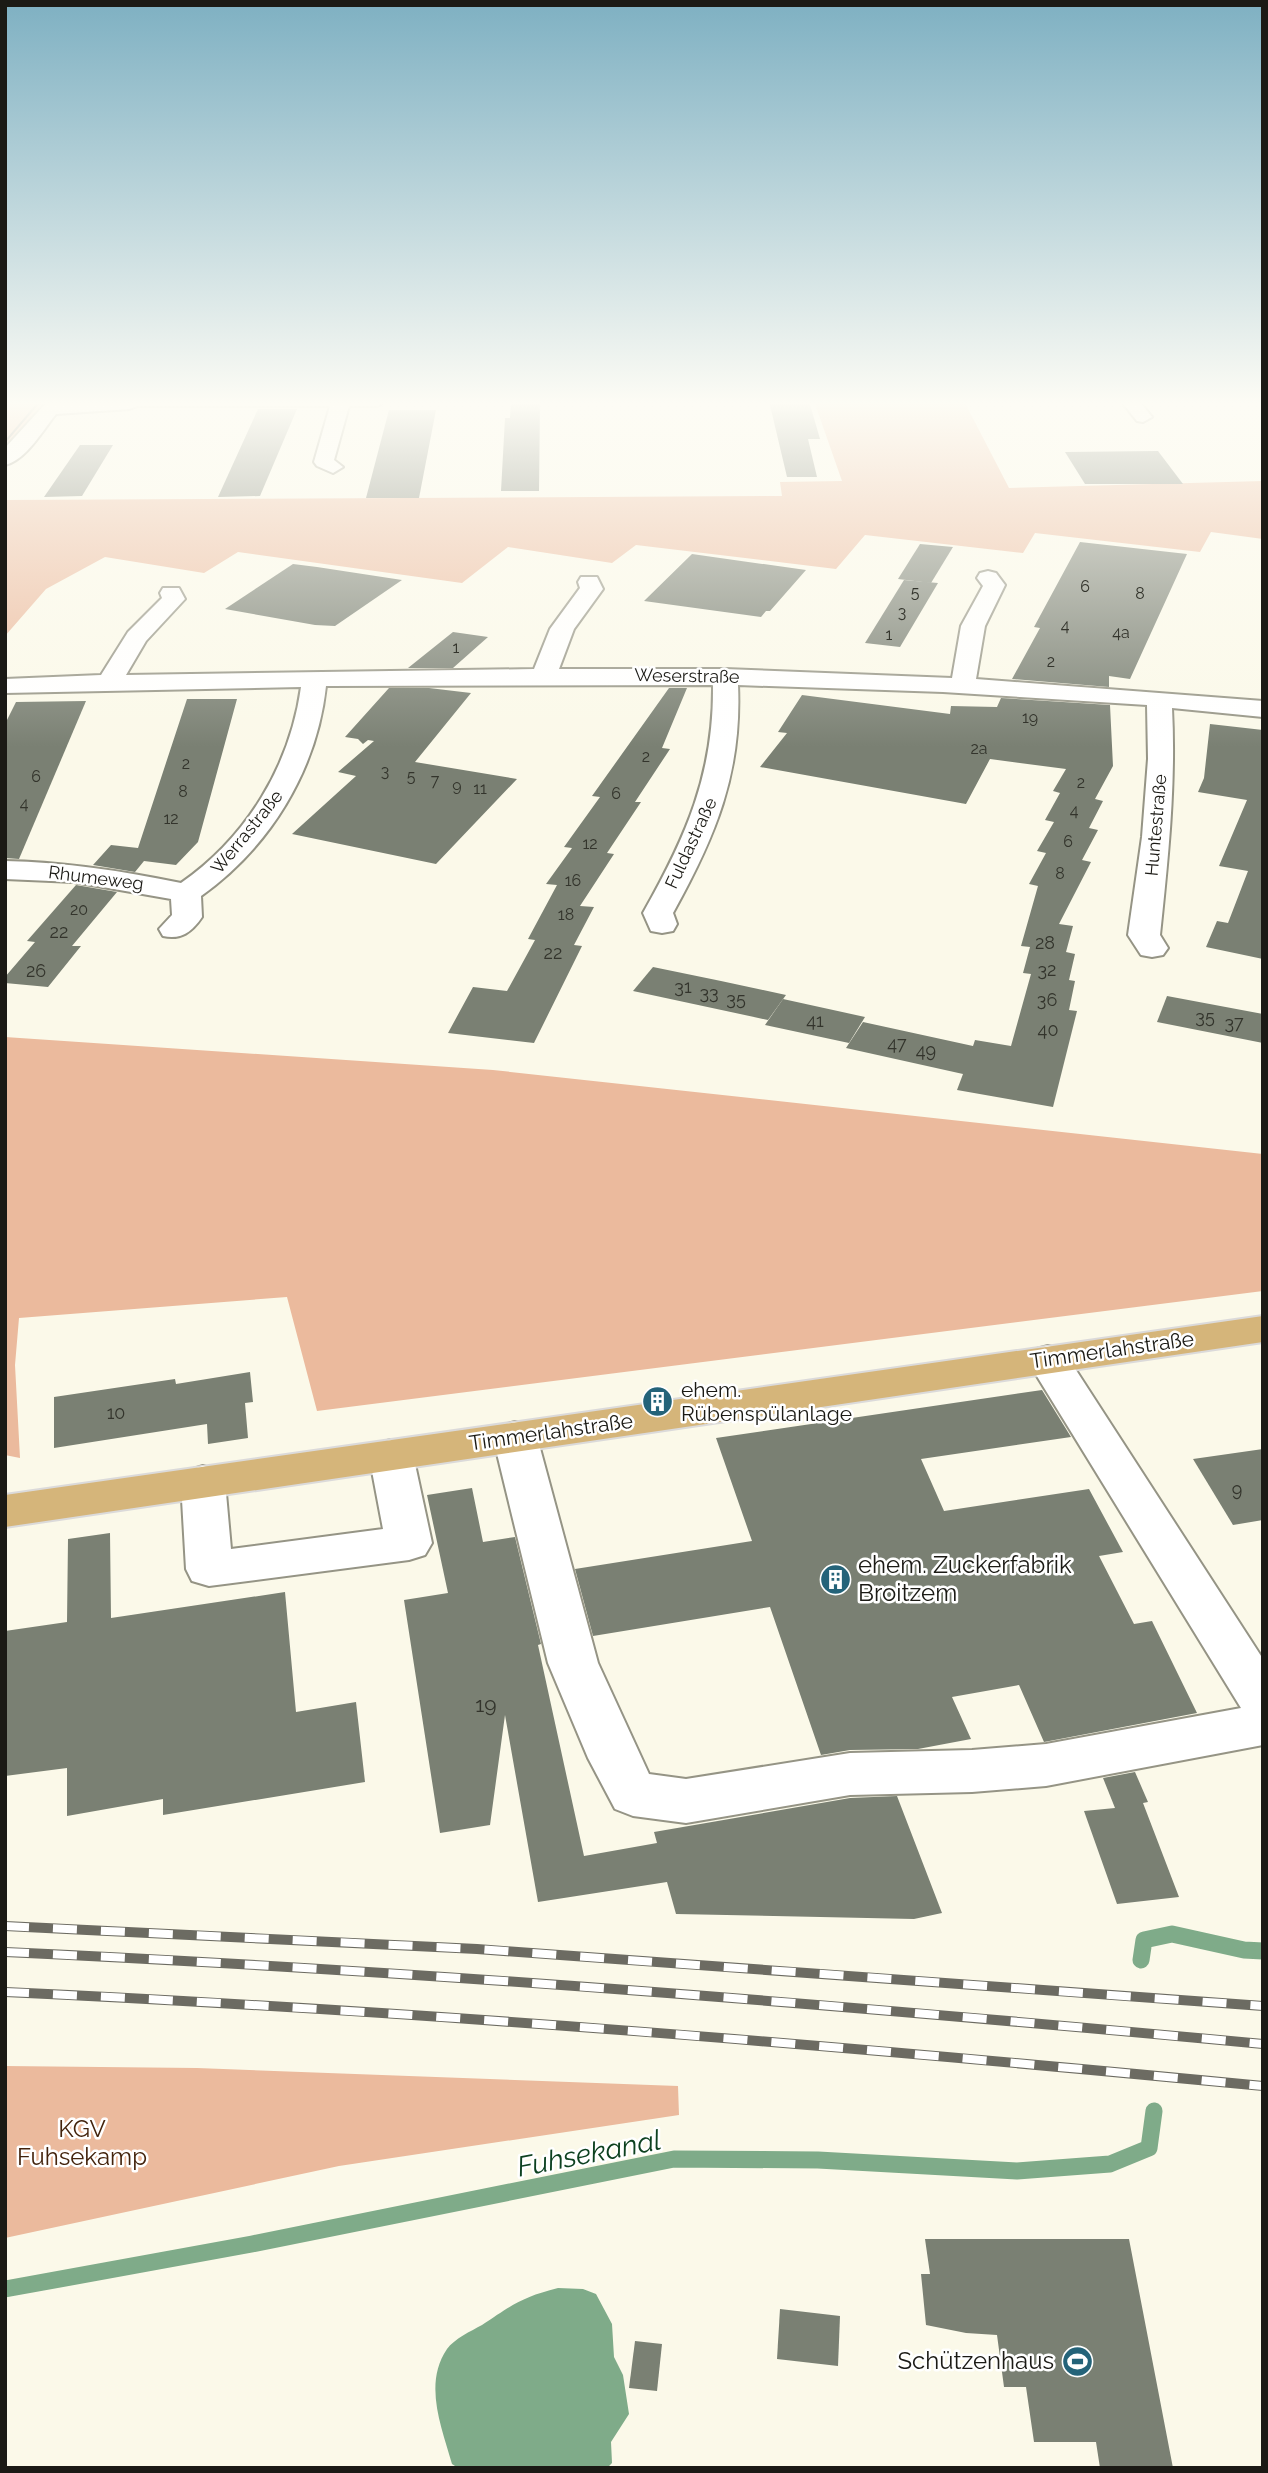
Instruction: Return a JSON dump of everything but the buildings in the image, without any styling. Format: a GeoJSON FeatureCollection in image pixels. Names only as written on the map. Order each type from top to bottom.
{"type":"FeatureCollection","features":[{"type":"Feature","properties":{"kind":"main road","name":"Timmerlahstraße"},"geometry":{"type":"LineString","coordinates":[[5,1511],[1263,1329]]}},
{"type":"Feature","properties":{"kind":"street"},"geometry":{"type":"LineString","coordinates":[[963,684],[973,626],[994,585],[988,578]]}},
{"type":"Feature","properties":{"kind":"street"},"geometry":{"type":"LineString","coordinates":[[545,676],[554,641],[571,612],[593,589],[589,582]]}},
{"type":"Feature","properties":{"kind":"street"},"geometry":{"type":"LineString","coordinates":[[110,682],[136,637],[174,599],[172,593]]}},
{"type":"Feature","properties":{"kind":"street","name":"Weserstraße"},"geometry":{"type":"LineString","coordinates":[[5,685],[545,676],[725,676],[963,684],[1263,709]]}},
{"type":"Feature","properties":{"kind":"street","name":"Fuldastraße"},"geometry":{"type":"LineString","coordinates":[[662,924],[657,913],[696,842],[719,779],[728,715],[725,676]]}},
{"type":"Feature","properties":{"kind":"street","name":"Weserstraße"},"geometry":{"type":"LineString","coordinates":[[5,678],[110,682]]}},
{"type":"Feature","properties":{"kind":"street","name":"Werrastraße"},"geometry":{"type":"LineString","coordinates":[[186,893],[211,877],[232,856],[285,783],[309,718],[314,679]]}},
{"type":"Feature","properties":{"kind":"street","name":"Huntestraße"},"geometry":{"type":"LineString","coordinates":[[1152,948],[1143,935],[1157,827],[1161,759],[1159,699]]}},
{"type":"Feature","properties":{"kind":"street","name":"Rhumeweg"},"geometry":{"type":"LineString","coordinates":[[5,870],[66,873],[134,882],[186,893]]}},
{"type":"Feature","properties":{"kind":"street"},"geometry":{"type":"LineString","coordinates":[[174,929],[187,916],[186,893]]}},
{"type":"Feature","properties":{"kind":"street"},"geometry":{"type":"LineString","coordinates":[[1048,1360],[1263,1701]]}},
{"type":"Feature","properties":{"kind":"street"},"geometry":{"type":"LineString","coordinates":[[515,1437],[573,1663],[614,1758],[633,1794],[686,1801],[850,1774],[972,1771],[1046,1765],[1263,1725]]}},
{"type":"Feature","properties":{"kind":"street"},"geometry":{"type":"LineString","coordinates":[[203,1482],[209,1569],[409,1544],[391,1455]]}},
{"type":"Feature","properties":{"kind":"green space"},"geometry":{"type":"Polygon","coordinates":[[[5,516],[1263,516],[1263,539],[1211,532],[1200,552],[1035,533],[1023,553],[865,535],[836,569],[636,545],[612,563],[508,547],[462,583],[238,552],[204,573],[105,557],[46,589],[5,636],[5,516]]]}},
{"type":"Feature","properties":{"kind":"green space"},"geometry":{"type":"Polygon","coordinates":[[[5,1037],[493,1070],[1263,1154],[1263,1291],[317,1411],[287,1297],[19,1318],[15,1365],[20,1458],[5,1455],[5,1037]]]}},
{"type":"Feature","properties":{"kind":"green space","name":"KGV Fuhsekamp"},"geometry":{"type":"Polygon","coordinates":[[[5,2066],[197,2068],[678,2086],[679,2115],[339,2166],[5,2238],[5,2066]]]}},
{"type":"Feature","properties":{"kind":"shaded area"},"geometry":{"type":"Polygon","coordinates":[[[558,2288],[583,2289],[596,2294],[612,2324],[614,2357],[623,2375],[629,2414],[611,2442],[612,2463],[607,2468],[458,2468],[452,2464],[435,2391],[440,2363],[447,2349],[458,2339],[518,2302],[558,2288]]]}},
{"type":"Feature","properties":{"kind":"waterway","name":"Fuhsekanal"},"geometry":{"type":"LineString","coordinates":[[1141,1960],[1144,1940],[1172,1934],[1244,1950],[1263,1951]]}},
{"type":"Feature","properties":{"kind":"waterway","name":"Fuhsekanal"},"geometry":{"type":"LineString","coordinates":[[5,2289],[252,2244],[674,2159],[818,2160],[1017,2171],[1110,2164],[1149,2148],[1154,2111]]}},
{"type":"Feature","properties":{"kind":"railway"},"geometry":{"type":"LineString","coordinates":[[5,1926],[477,1949],[1263,2006]]}},
{"type":"Feature","properties":{"kind":"railway"},"geometry":{"type":"LineString","coordinates":[[5,1952],[634,1990],[1263,2044]]}},
{"type":"Feature","properties":{"kind":"railway"},"geometry":{"type":"LineString","coordinates":[[5,1992],[320,2009],[634,2031],[1263,2086]]}},
{"type":"Feature","properties":{"kind":"place","name":"ehem. Rübenspülanlage"},"geometry":{"type":"Point","coordinates":[658,1402]}},
{"type":"Feature","properties":{"kind":"place","name":"ehem. Zuckerfabrik Broitzem"},"geometry":{"type":"Point","coordinates":[835,1579]}},
{"type":"Feature","properties":{"kind":"place","name":"Schützenhaus"},"geometry":{"type":"Point","coordinates":[1077,2361]}}]}
